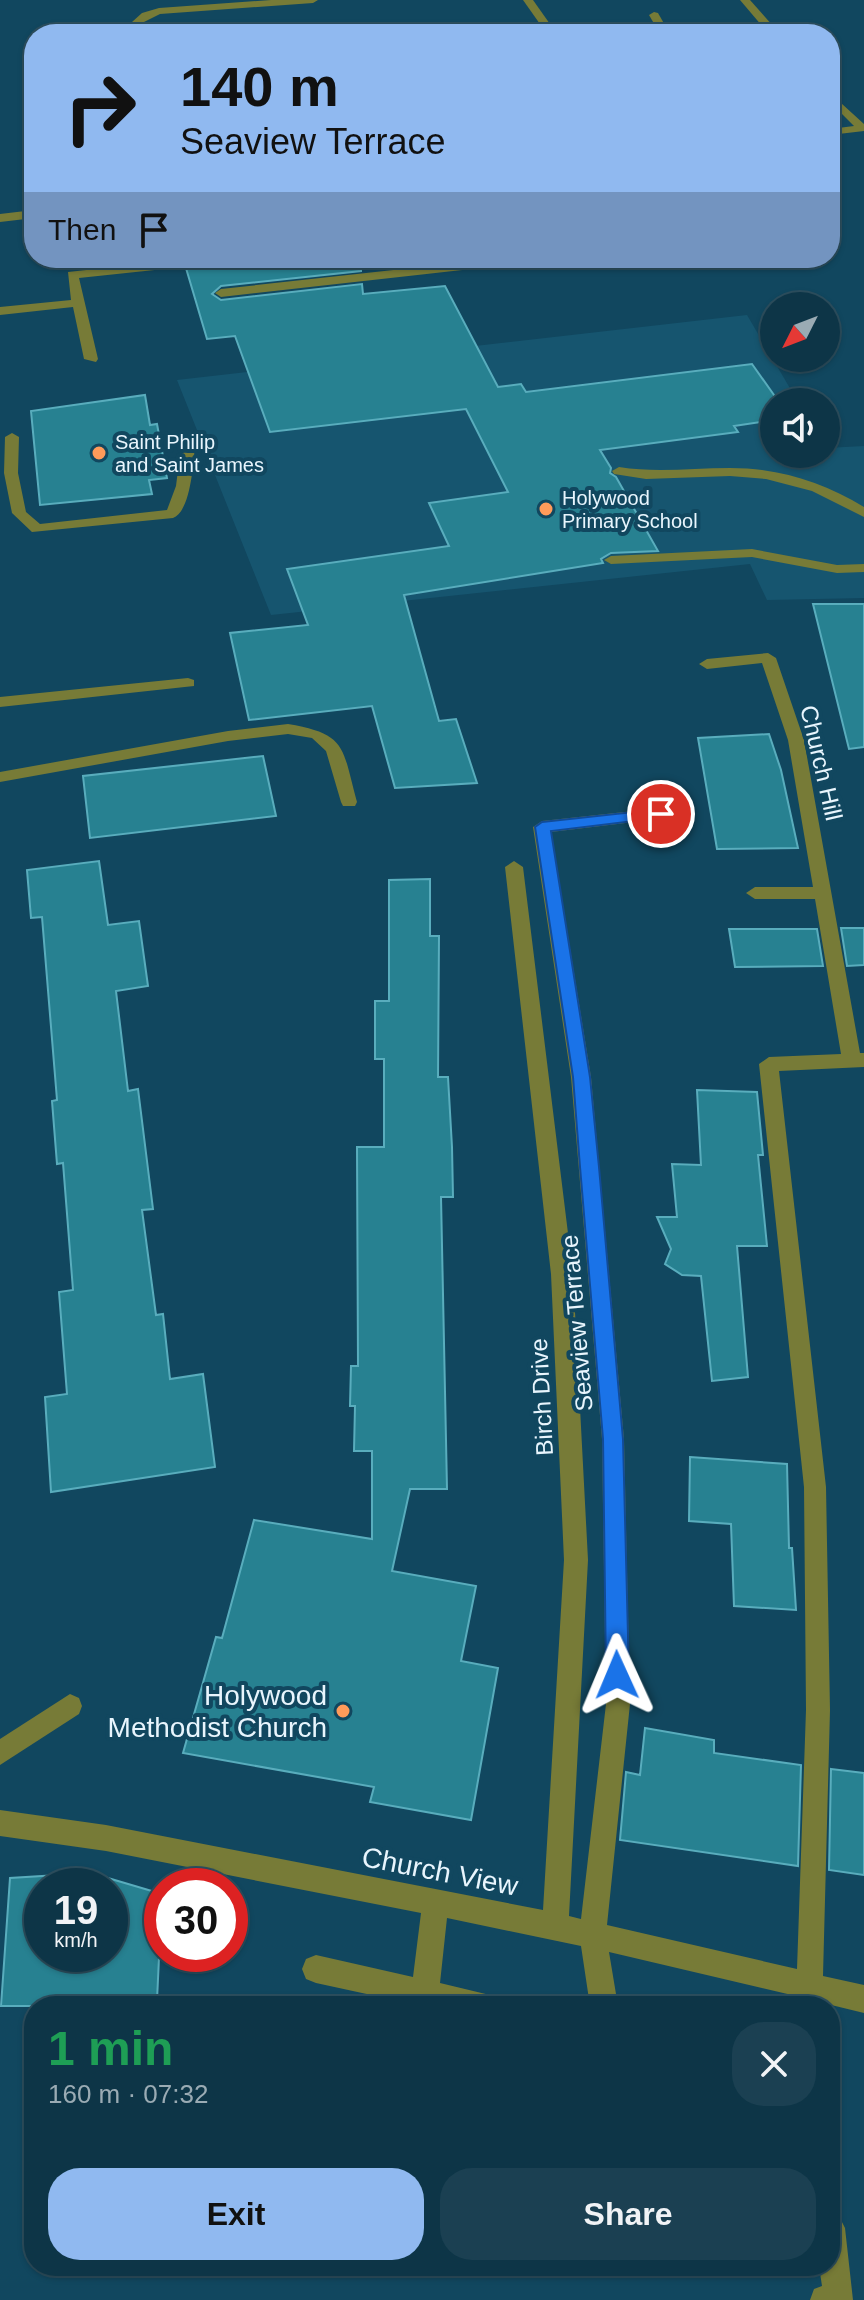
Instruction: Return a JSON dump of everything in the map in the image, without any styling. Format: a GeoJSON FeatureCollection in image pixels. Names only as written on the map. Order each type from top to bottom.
{"type":"FeatureCollection","features":[{"type":"Feature","properties":{"kind":"street"},"geometry":{"type":"LineString","coordinates":[[138,24],[140,18],[159,11],[313,0]]}},
{"type":"Feature","properties":{"kind":"street"},"geometry":{"type":"LineString","coordinates":[[528,0],[545,24]]}},
{"type":"Feature","properties":{"kind":"street"},"geometry":{"type":"LineString","coordinates":[[745,0],[766,24]]}},
{"type":"Feature","properties":{"kind":"street"},"geometry":{"type":"LineString","coordinates":[[654,15],[659,24]]}},
{"type":"Feature","properties":{"kind":"street"},"geometry":{"type":"LineString","coordinates":[[840,106],[863,128]]}},
{"type":"Feature","properties":{"kind":"street"},"geometry":{"type":"LineString","coordinates":[[840,131],[863,128]]}},
{"type":"Feature","properties":{"kind":"street"},"geometry":{"type":"LineString","coordinates":[[0,218],[24,215]]}},
{"type":"Feature","properties":{"kind":"street"},"geometry":{"type":"LineString","coordinates":[[91,359],[72,275],[140,268]]}},
{"type":"Feature","properties":{"kind":"street"},"geometry":{"type":"LineString","coordinates":[[389,268],[392,274]]}},
{"type":"Feature","properties":{"kind":"street"},"geometry":{"type":"LineString","coordinates":[[221,293],[448,268]]}},
{"type":"Feature","properties":{"kind":"street"},"geometry":{"type":"LineString","coordinates":[[0,311],[79,303]]}},
{"type":"Feature","properties":{"kind":"street"},"geometry":{"type":"LineString","coordinates":[[12,437],[5,474],[19,513],[37,529],[173,514],[183,486],[188,446]]}},
{"type":"Feature","properties":{"kind":"street"},"geometry":{"type":"LineString","coordinates":[[619,471],[638,475],[733,472],[775,476],[805,482],[837,495],[864,513]]}},
{"type":"Feature","properties":{"kind":"street"},"geometry":{"type":"LineString","coordinates":[[611,560],[752,553],[837,569],[864,568]]}},
{"type":"Feature","properties":{"kind":"street","name":"Church Hill"},"geometry":{"type":"LineString","coordinates":[[707,664],[768,658],[796,740],[823,893],[858,1060]]}},
{"type":"Feature","properties":{"kind":"street"},"geometry":{"type":"LineString","coordinates":[[0,702],[188,683]]}},
{"type":"Feature","properties":{"kind":"street"},"geometry":{"type":"LineString","coordinates":[[0,777],[228,736],[288,729],[317,734],[334,749],[349,802]]}},
{"type":"Feature","properties":{"kind":"street","name":"Seaview Terrace"},"geometry":{"type":"LineString","coordinates":[[593,1935],[618,1704],[613,1439],[581,1077],[542,827],[661,814]]}},
{"type":"Feature","properties":{"kind":"street","name":"Birch Drive"},"geometry":{"type":"LineString","coordinates":[[514,867],[562,1274],[576,1560],[555,1926]]}},
{"type":"Feature","properties":{"kind":"street"},"geometry":{"type":"LineString","coordinates":[[755,893],[823,893]]}},
{"type":"Feature","properties":{"kind":"street"},"geometry":{"type":"LineString","coordinates":[[810,1996],[818,1710],[815,1487],[769,1064],[858,1060]]}},
{"type":"Feature","properties":{"kind":"street"},"geometry":{"type":"LineString","coordinates":[[0,1753],[70,1706]]}},
{"type":"Feature","properties":{"kind":"street","name":"Church View"},"geometry":{"type":"LineString","coordinates":[[0,1823],[106,1838],[555,1926],[806,1996]]}},
{"type":"Feature","properties":{"kind":"street"},"geometry":{"type":"LineString","coordinates":[[425,1991],[436,1902]]}},
{"type":"Feature","properties":{"kind":"street"},"geometry":{"type":"LineString","coordinates":[[593,1935],[602,1996]]}},
{"type":"Feature","properties":{"kind":"street"},"geometry":{"type":"LineString","coordinates":[[316,1969],[445,1996]]}},
{"type":"Feature","properties":{"kind":"street","name":"Church View"},"geometry":{"type":"LineString","coordinates":[[840,1998],[864,1999]]}},
{"type":"Feature","properties":{"kind":"street"},"geometry":{"type":"LineString","coordinates":[[825,2300],[838,2299],[835,2276]]}},
{"type":"Feature","properties":{"kind":"shaded area","name":"Holywood Primary School"},"geometry":{"type":"Polygon","coordinates":[[[747,315],[760,337],[760,372],[780,372],[790,388],[760,388],[760,468],[840,468],[840,447],[864,446],[864,598],[767,600],[750,564],[271,615],[177,380],[747,315]]]}},
{"type":"Feature","properties":{"kind":"building"},"geometry":{"type":"Polygon","coordinates":[[[186,268],[361,268],[361,271],[221,286],[212,294],[221,300],[362,284],[363,294],[445,286],[498,387],[521,384],[526,392],[752,364],[769,388],[760,388],[760,422],[734,426],[738,432],[600,450],[611,468],[610,473],[616,477],[658,551],[611,553],[601,559],[603,563],[404,595],[439,721],[456,719],[477,783],[395,788],[372,706],[249,720],[230,633],[308,625],[287,569],[449,546],[429,503],[508,492],[466,409],[270,432],[235,336],[207,339],[186,268]]]}},
{"type":"Feature","properties":{"kind":"building","name":"Saint Philip and Saint James"},"geometry":{"type":"Polygon","coordinates":[[[145,395],[150,425],[157,424],[167,478],[149,480],[152,494],[40,505],[31,411],[145,395]]]}},
{"type":"Feature","properties":{"kind":"building"},"geometry":{"type":"Polygon","coordinates":[[[813,604],[864,604],[864,747],[849,749],[813,604]]]}},
{"type":"Feature","properties":{"kind":"building"},"geometry":{"type":"Polygon","coordinates":[[[769,734],[781,770],[798,848],[717,849],[698,738],[769,734]]]}},
{"type":"Feature","properties":{"kind":"building"},"geometry":{"type":"Polygon","coordinates":[[[263,756],[276,816],[90,838],[83,776],[263,756]]]}},
{"type":"Feature","properties":{"kind":"building"},"geometry":{"type":"Polygon","coordinates":[[[99,861],[108,925],[139,921],[148,986],[116,991],[128,1091],[138,1089],[153,1209],[142,1210],[156,1315],[163,1314],[170,1379],[203,1374],[215,1467],[51,1492],[45,1397],[67,1394],[59,1292],[73,1290],[63,1163],[57,1164],[52,1101],[57,1100],[42,917],[31,918],[27,870],[99,861]]]}},
{"type":"Feature","properties":{"kind":"building"},"geometry":{"type":"Polygon","coordinates":[[[430,879],[430,936],[439,936],[438,1077],[448,1077],[452,1147],[453,1197],[441,1197],[447,1489],[410,1489],[392,1571],[476,1586],[461,1661],[498,1668],[471,1820],[370,1802],[374,1787],[183,1753],[216,1637],[222,1638],[254,1520],[372,1539],[372,1451],[354,1451],[355,1406],[350,1406],[351,1366],[358,1366],[357,1147],[384,1147],[384,1059],[375,1059],[375,1001],[389,1001],[389,880],[430,879]]]}},
{"type":"Feature","properties":{"kind":"building"},"geometry":{"type":"Polygon","coordinates":[[[841,928],[864,928],[864,965],[847,966],[841,928]]]}},
{"type":"Feature","properties":{"kind":"building"},"geometry":{"type":"Polygon","coordinates":[[[729,929],[817,929],[823,966],[735,967],[729,929]]]}},
{"type":"Feature","properties":{"kind":"building"},"geometry":{"type":"Polygon","coordinates":[[[697,1090],[757,1092],[763,1155],[758,1155],[767,1246],[737,1246],[748,1377],[712,1381],[701,1276],[682,1275],[665,1264],[671,1249],[657,1217],[677,1217],[672,1164],[701,1165],[697,1090]]]}},
{"type":"Feature","properties":{"kind":"building"},"geometry":{"type":"Polygon","coordinates":[[[690,1457],[787,1464],[789,1548],[792,1548],[796,1610],[734,1606],[731,1524],[689,1521],[690,1457]]]}},
{"type":"Feature","properties":{"kind":"building"},"geometry":{"type":"Polygon","coordinates":[[[645,1728],[714,1740],[714,1753],[801,1765],[798,1866],[620,1840],[626,1772],[640,1775],[645,1728]]]}},
{"type":"Feature","properties":{"kind":"building"},"geometry":{"type":"Polygon","coordinates":[[[831,1769],[864,1773],[864,1875],[829,1870],[831,1769]]]}},
{"type":"Feature","properties":{"kind":"building"},"geometry":{"type":"Polygon","coordinates":[[[24,1877],[24,1972],[128,1972],[128,1884],[144,1889],[144,1972],[158,1972],[157,1996],[24,1996],[24,2006],[1,2006],[10,1878],[24,1877]]]}},
{"type":"Feature","properties":{"kind":"place","name":"Saint Philip and Saint James"},"geometry":{"type":"Point","coordinates":[99,453]}},
{"type":"Feature","properties":{"kind":"place","name":"Holywood Primary School"},"geometry":{"type":"Point","coordinates":[546,509]}},
{"type":"Feature","properties":{"kind":"place","name":"Holywood Methodist Church"},"geometry":{"type":"Point","coordinates":[343,1711]}},
{"type":"Feature","properties":{"kind":"route"},"geometry":{"type":"LineString","coordinates":[[617,1675],[613,1439],[589,1167],[581,1077],[542,827],[661,814]]}}]}
